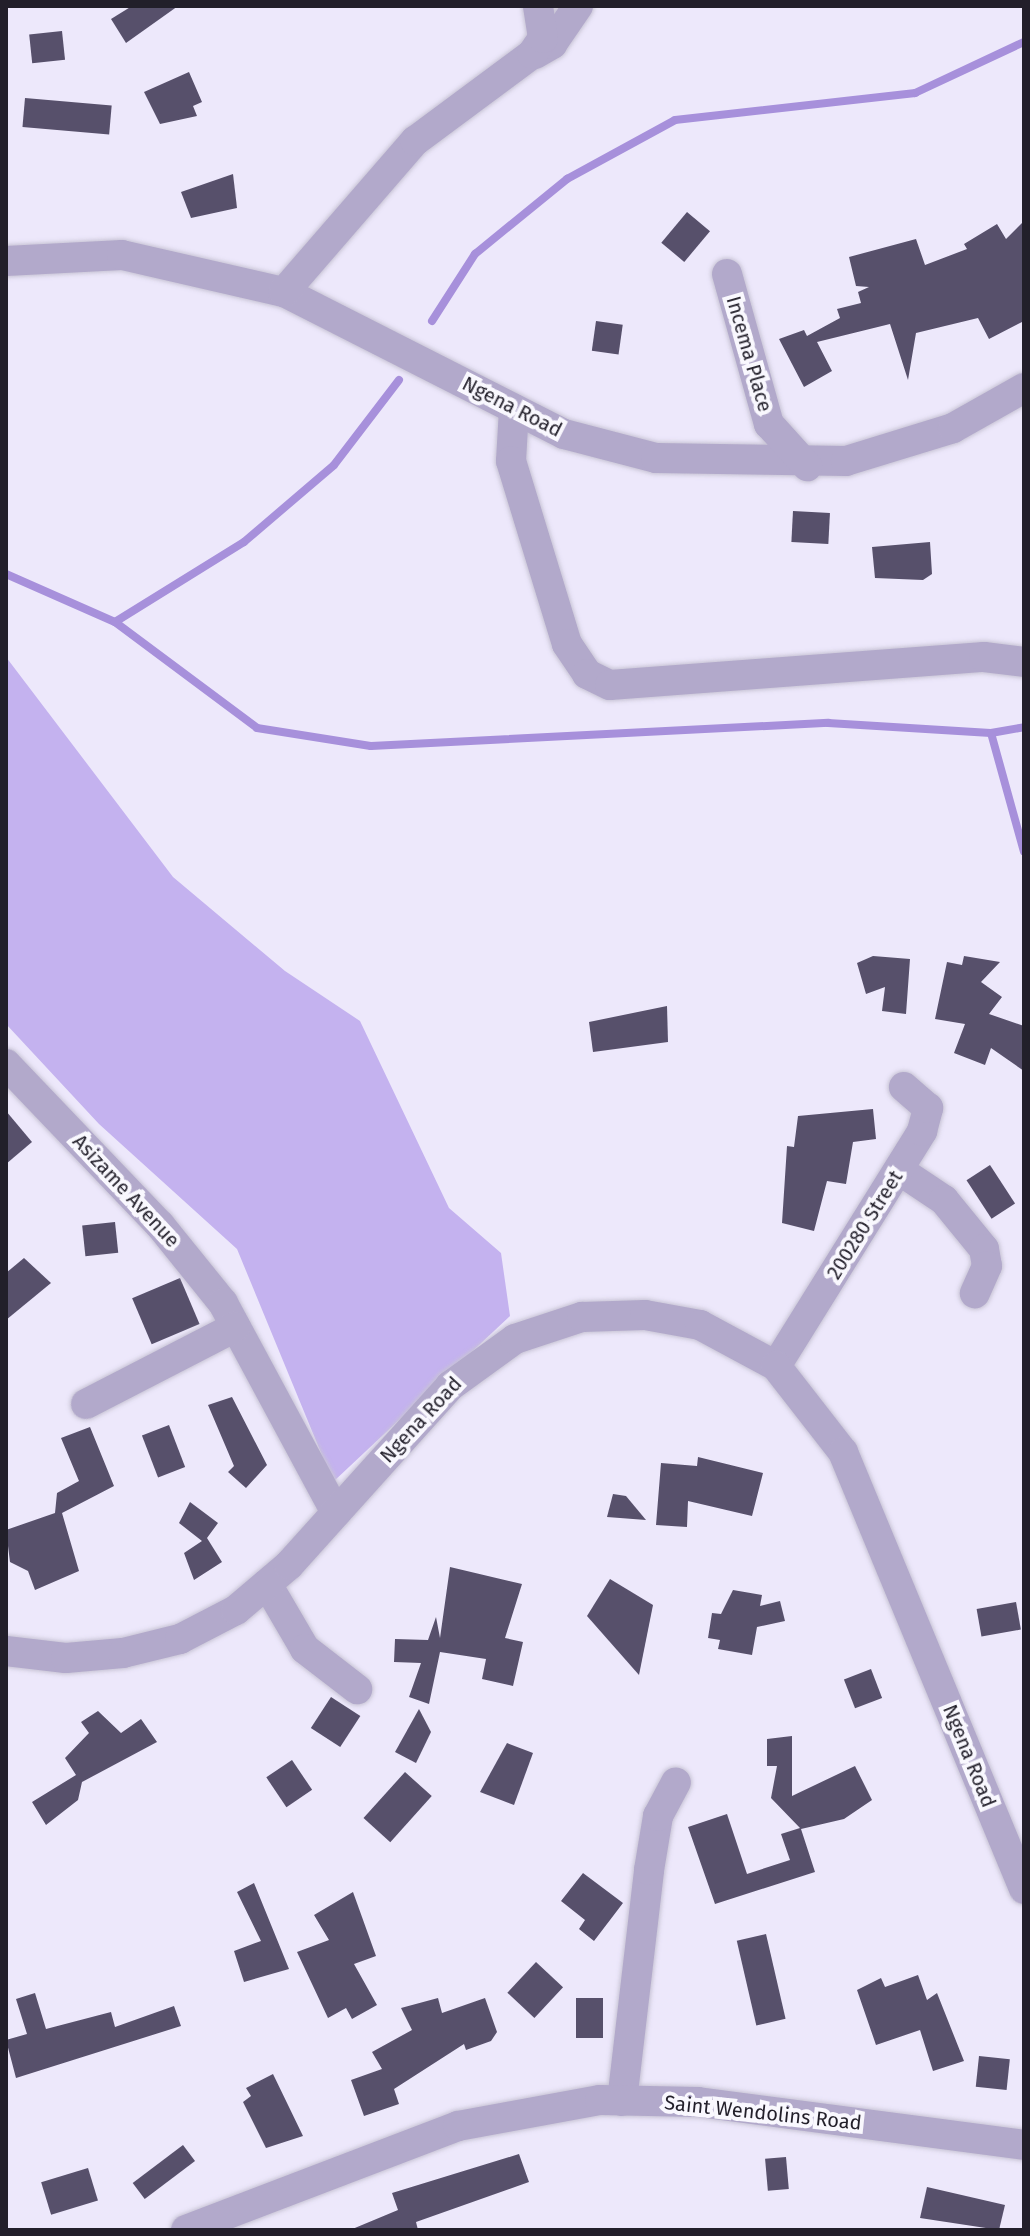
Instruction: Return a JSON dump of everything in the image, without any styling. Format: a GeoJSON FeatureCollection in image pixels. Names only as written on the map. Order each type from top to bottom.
{"type":"FeatureCollection","features":[{"type":"Feature","properties":{"kind":"street"},"geometry":{"type":"LineString","coordinates":[[530,56],[543,38],[538,6]]}},
{"type":"Feature","properties":{"kind":"street"},"geometry":{"type":"LineString","coordinates":[[284,292],[415,141],[530,56],[552,44],[578,6]]}},
{"type":"Feature","properties":{"kind":"street","name":"Ngena Road"},"geometry":{"type":"LineString","coordinates":[[6,261],[122,255],[284,292],[564,434],[656,458],[807,466],[953,428],[1024,388]]}},
{"type":"Feature","properties":{"kind":"street","name":"Incema Place"},"geometry":{"type":"LineString","coordinates":[[727,274],[769,424],[807,466]]}},
{"type":"Feature","properties":{"kind":"street"},"geometry":{"type":"LineString","coordinates":[[514,409],[511,461],[567,644],[587,674],[610,685],[984,657],[1024,662]]}},
{"type":"Feature","properties":{"kind":"street","name":"Asizame Avenue"},"geometry":{"type":"LineString","coordinates":[[6,1064],[160,1225],[235,1327],[336,1513]]}},
{"type":"Feature","properties":{"kind":"street","name":"200280 Street"},"geometry":{"type":"LineString","coordinates":[[776,1366],[899,1170],[928,1118],[925,1103],[904,1087]]}},
{"type":"Feature","properties":{"kind":"street"},"geometry":{"type":"LineString","coordinates":[[899,1170],[944,1200],[984,1249],[987,1266],[975,1293]]}},
{"type":"Feature","properties":{"kind":"street","name":"Ngena Road"},"geometry":{"type":"LineString","coordinates":[[6,1651],[66,1658],[180,1639],[267,1584],[336,1513],[450,1386],[515,1339],[582,1317],[645,1315],[700,1325],[776,1366],[843,1452],[1024,1889]]}},
{"type":"Feature","properties":{"kind":"street"},"geometry":{"type":"LineString","coordinates":[[86,1404],[235,1327]]}},
{"type":"Feature","properties":{"kind":"street"},"geometry":{"type":"LineString","coordinates":[[267,1584],[305,1649],[357,1689]]}},
{"type":"Feature","properties":{"kind":"street"},"geometry":{"type":"LineString","coordinates":[[622,2101],[656,1829],[676,1782]]}},
{"type":"Feature","properties":{"kind":"street","name":"Saint Wendolins Road"},"geometry":{"type":"LineString","coordinates":[[186,2230],[458,2126],[622,2101],[698,2102],[1024,2145]]}},
{"type":"Feature","properties":{"kind":"shaded area"},"geometry":{"type":"Polygon","coordinates":[[[6,657],[173,877],[285,971],[360,1021],[449,1208],[501,1253],[510,1316],[333,1482],[237,1249],[99,1124],[6,1024],[6,657]]]}},
{"type":"Feature","properties":{"kind":"building"},"geometry":{"type":"Polygon","coordinates":[[[132,6],[178,6],[126,43],[111,19],[132,6]]]}},
{"type":"Feature","properties":{"kind":"building"},"geometry":{"type":"Polygon","coordinates":[[[62,31],[65,60],[32,63],[29,34],[62,31]]]}},
{"type":"Feature","properties":{"kind":"building"},"geometry":{"type":"Polygon","coordinates":[[[189,72],[202,102],[193,106],[197,116],[160,124],[144,92],[189,72]]]}},
{"type":"Feature","properties":{"kind":"building"},"geometry":{"type":"Polygon","coordinates":[[[25,98],[112,106],[109,134],[22,127],[25,98]]]}},
{"type":"Feature","properties":{"kind":"building"},"geometry":{"type":"Polygon","coordinates":[[[233,174],[237,208],[191,218],[181,192],[233,174]]]}},
{"type":"Feature","properties":{"kind":"building"},"geometry":{"type":"Polygon","coordinates":[[[687,212],[710,231],[684,262],[661,243],[687,212]]]}},
{"type":"Feature","properties":{"kind":"building"},"geometry":{"type":"Polygon","coordinates":[[[1024,221],[1024,321],[989,339],[978,318],[916,333],[908,380],[890,324],[817,342],[832,371],[804,387],[779,339],[804,330],[807,336],[840,318],[837,309],[861,303],[858,292],[869,287],[856,286],[849,257],[916,239],[925,265],[967,249],[964,244],[997,224],[1006,239],[1024,221]]]}},
{"type":"Feature","properties":{"kind":"building"},"geometry":{"type":"Polygon","coordinates":[[[596,321],[623,325],[619,354],[592,351],[596,321]]]}},
{"type":"Feature","properties":{"kind":"building"},"geometry":{"type":"Polygon","coordinates":[[[793,511],[830,513],[828,544],[791,542],[793,511]]]}},
{"type":"Feature","properties":{"kind":"building"},"geometry":{"type":"Polygon","coordinates":[[[930,542],[932,574],[923,580],[875,578],[872,547],[930,542]]]}},
{"type":"Feature","properties":{"kind":"building"},"geometry":{"type":"Polygon","coordinates":[[[873,956],[910,959],[906,1014],[882,1011],[885,987],[866,994],[857,963],[873,956]]]}},
{"type":"Feature","properties":{"kind":"building"},"geometry":{"type":"Polygon","coordinates":[[[964,956],[1000,962],[981,982],[1002,997],[989,1014],[1024,1026],[1024,1071],[991,1048],[985,1065],[954,1053],[965,1024],[935,1019],[947,962],[962,965],[964,956]]]}},
{"type":"Feature","properties":{"kind":"building"},"geometry":{"type":"Polygon","coordinates":[[[667,1006],[668,1042],[593,1052],[589,1022],[667,1006]]]}},
{"type":"Feature","properties":{"kind":"building"},"geometry":{"type":"Polygon","coordinates":[[[873,1109],[876,1139],[853,1142],[846,1184],[827,1181],[814,1231],[782,1223],[787,1146],[794,1147],[798,1116],[873,1109]]]}},
{"type":"Feature","properties":{"kind":"building"},"geometry":{"type":"Polygon","coordinates":[[[6,1111],[32,1142],[6,1164],[6,1111]]]}},
{"type":"Feature","properties":{"kind":"building"},"geometry":{"type":"Polygon","coordinates":[[[990,1165],[1015,1204],[992,1219],[967,1180],[990,1165]]]}},
{"type":"Feature","properties":{"kind":"building"},"geometry":{"type":"Polygon","coordinates":[[[115,1222],[118,1253],[85,1256],[82,1225],[115,1222]]]}},
{"type":"Feature","properties":{"kind":"building"},"geometry":{"type":"Polygon","coordinates":[[[24,1258],[51,1283],[6,1320],[6,1273],[24,1258]]]}},
{"type":"Feature","properties":{"kind":"building"},"geometry":{"type":"Polygon","coordinates":[[[180,1278],[200,1324],[152,1344],[132,1298],[180,1278]]]}},
{"type":"Feature","properties":{"kind":"building"},"geometry":{"type":"Polygon","coordinates":[[[232,1397],[267,1465],[246,1488],[228,1472],[234,1466],[208,1405],[232,1397]]]}},
{"type":"Feature","properties":{"kind":"building"},"geometry":{"type":"Polygon","coordinates":[[[169,1425],[185,1467],[158,1477],[142,1435],[169,1425]]]}},
{"type":"Feature","properties":{"kind":"building"},"geometry":{"type":"Polygon","coordinates":[[[90,1427],[114,1486],[62,1513],[79,1571],[35,1590],[28,1571],[10,1562],[6,1530],[55,1513],[57,1493],[79,1481],[61,1438],[90,1427]]]}},
{"type":"Feature","properties":{"kind":"building"},"geometry":{"type":"Polygon","coordinates":[[[698,1457],[763,1473],[752,1516],[688,1501],[687,1527],[656,1525],[661,1463],[697,1466],[698,1457]]]}},
{"type":"Feature","properties":{"kind":"building"},"geometry":{"type":"Polygon","coordinates":[[[613,1494],[626,1496],[646,1520],[607,1517],[613,1494]]]}},
{"type":"Feature","properties":{"kind":"building"},"geometry":{"type":"Polygon","coordinates":[[[190,1502],[218,1523],[207,1538],[222,1562],[194,1580],[184,1553],[202,1541],[179,1523],[190,1502]]]}},
{"type":"Feature","properties":{"kind":"building"},"geometry":{"type":"Polygon","coordinates":[[[450,1567],[522,1584],[505,1638],[523,1642],[513,1686],[482,1679],[486,1659],[440,1652],[429,1704],[409,1697],[421,1663],[394,1662],[395,1639],[428,1640],[436,1617],[440,1638],[450,1567]]]}},
{"type":"Feature","properties":{"kind":"building"},"geometry":{"type":"Polygon","coordinates":[[[610,1579],[653,1605],[639,1675],[587,1616],[610,1579]]]}},
{"type":"Feature","properties":{"kind":"building"},"geometry":{"type":"Polygon","coordinates":[[[733,1590],[762,1595],[760,1606],[780,1601],[785,1621],[757,1627],[752,1655],[718,1649],[720,1640],[708,1638],[712,1613],[721,1614],[733,1590]]]}},
{"type":"Feature","properties":{"kind":"building"},"geometry":{"type":"Polygon","coordinates":[[[1016,1602],[1021,1630],[981,1637],[977,1609],[1016,1602]]]}},
{"type":"Feature","properties":{"kind":"building"},"geometry":{"type":"Polygon","coordinates":[[[871,1669],[882,1698],[855,1708],[844,1679],[871,1669]]]}},
{"type":"Feature","properties":{"kind":"building"},"geometry":{"type":"Polygon","coordinates":[[[331,1697],[360,1716],[340,1747],[311,1728],[331,1697]]]}},
{"type":"Feature","properties":{"kind":"building"},"geometry":{"type":"Polygon","coordinates":[[[419,1709],[431,1732],[416,1763],[395,1752],[419,1709]]]}},
{"type":"Feature","properties":{"kind":"building"},"geometry":{"type":"Polygon","coordinates":[[[98,1711],[121,1733],[141,1719],[157,1742],[82,1782],[78,1800],[46,1825],[32,1802],[76,1775],[65,1758],[89,1733],[81,1722],[98,1711]]]}},
{"type":"Feature","properties":{"kind":"building"},"geometry":{"type":"Polygon","coordinates":[[[792,1736],[792,1796],[855,1766],[872,1800],[844,1819],[801,1829],[815,1872],[715,1904],[688,1827],[727,1814],[747,1874],[790,1860],[781,1834],[800,1828],[771,1798],[777,1766],[767,1766],[767,1739],[792,1736]]]}},
{"type":"Feature","properties":{"kind":"building"},"geometry":{"type":"Polygon","coordinates":[[[507,1743],[533,1753],[514,1805],[480,1792],[507,1743]]]}},
{"type":"Feature","properties":{"kind":"building"},"geometry":{"type":"Polygon","coordinates":[[[292,1760],[312,1790],[286,1807],[266,1777],[292,1760]]]}},
{"type":"Feature","properties":{"kind":"building"},"geometry":{"type":"Polygon","coordinates":[[[405,1772],[432,1796],[390,1842],[364,1818],[405,1772]]]}},
{"type":"Feature","properties":{"kind":"building"},"geometry":{"type":"Polygon","coordinates":[[[583,1873],[623,1903],[594,1941],[579,1929],[585,1920],[561,1901],[583,1873]]]}},
{"type":"Feature","properties":{"kind":"building"},"geometry":{"type":"Polygon","coordinates":[[[254,1883],[289,1969],[244,1982],[234,1951],[261,1941],[237,1892],[254,1883]]]}},
{"type":"Feature","properties":{"kind":"building"},"geometry":{"type":"Polygon","coordinates":[[[353,1892],[376,1956],[354,1964],[377,2005],[352,2019],[346,2008],[328,2018],[297,1952],[329,1940],[314,1915],[353,1892]]]}},
{"type":"Feature","properties":{"kind":"building"},"geometry":{"type":"Polygon","coordinates":[[[766,1934],[786,2019],[756,2026],[737,1941],[766,1934]]]}},
{"type":"Feature","properties":{"kind":"building"},"geometry":{"type":"Polygon","coordinates":[[[536,1962],[563,1987],[534,2018],[507,1993],[536,1962]]]}},
{"type":"Feature","properties":{"kind":"building"},"geometry":{"type":"Polygon","coordinates":[[[918,1975],[927,2000],[937,1993],[964,2061],[933,2071],[920,2030],[876,2045],[857,1990],[881,1978],[885,1987],[918,1975]]]}},
{"type":"Feature","properties":{"kind":"building"},"geometry":{"type":"Polygon","coordinates":[[[35,1993],[46,2029],[111,2012],[115,2027],[174,2006],[181,2026],[16,2078],[6,2040],[27,2034],[16,1999],[35,1993]]]}},
{"type":"Feature","properties":{"kind":"building"},"geometry":{"type":"Polygon","coordinates":[[[438,1998],[442,2013],[485,1998],[497,2032],[491,2041],[466,2050],[464,2044],[394,2089],[399,2104],[364,2116],[351,2080],[382,2069],[372,2052],[412,2030],[401,2008],[438,1998]]]}},
{"type":"Feature","properties":{"kind":"building"},"geometry":{"type":"Polygon","coordinates":[[[576,1998],[603,1998],[603,2038],[576,2038],[576,1998]]]}},
{"type":"Feature","properties":{"kind":"building"},"geometry":{"type":"Polygon","coordinates":[[[979,2056],[1010,2059],[1007,2090],[976,2087],[979,2056]]]}},
{"type":"Feature","properties":{"kind":"building"},"geometry":{"type":"Polygon","coordinates":[[[273,2074],[303,2136],[266,2148],[243,2102],[251,2096],[246,2088],[273,2074]]]}},
{"type":"Feature","properties":{"kind":"building"},"geometry":{"type":"Polygon","coordinates":[[[183,2145],[195,2161],[145,2199],[133,2183],[183,2145]]]}},
{"type":"Feature","properties":{"kind":"building"},"geometry":{"type":"Polygon","coordinates":[[[519,2154],[529,2182],[416,2222],[418,2230],[350,2230],[398,2210],[392,2193],[519,2154]]]}},
{"type":"Feature","properties":{"kind":"building"},"geometry":{"type":"Polygon","coordinates":[[[786,2157],[789,2189],[768,2191],[765,2159],[786,2157]]]}},
{"type":"Feature","properties":{"kind":"building"},"geometry":{"type":"Polygon","coordinates":[[[88,2168],[98,2201],[51,2215],[41,2182],[88,2168]]]}},
{"type":"Feature","properties":{"kind":"building"},"geometry":{"type":"Polygon","coordinates":[[[927,2187],[1005,2205],[999,2230],[920,2218],[927,2187]]]}},
{"type":"Feature","properties":{"kind":"waterway"},"geometry":{"type":"LineString","coordinates":[[432,321],[475,254],[567,179],[675,120],[915,93],[1024,42]]}},
{"type":"Feature","properties":{"kind":"waterway"},"geometry":{"type":"LineString","coordinates":[[115,622],[244,542],[334,465],[399,380]]}},
{"type":"Feature","properties":{"kind":"waterway"},"geometry":{"type":"LineString","coordinates":[[6,574],[115,622],[257,728],[371,746],[828,723],[991,733],[1024,727]]}},
{"type":"Feature","properties":{"kind":"waterway"},"geometry":{"type":"LineString","coordinates":[[991,733],[1024,852]]}}]}
